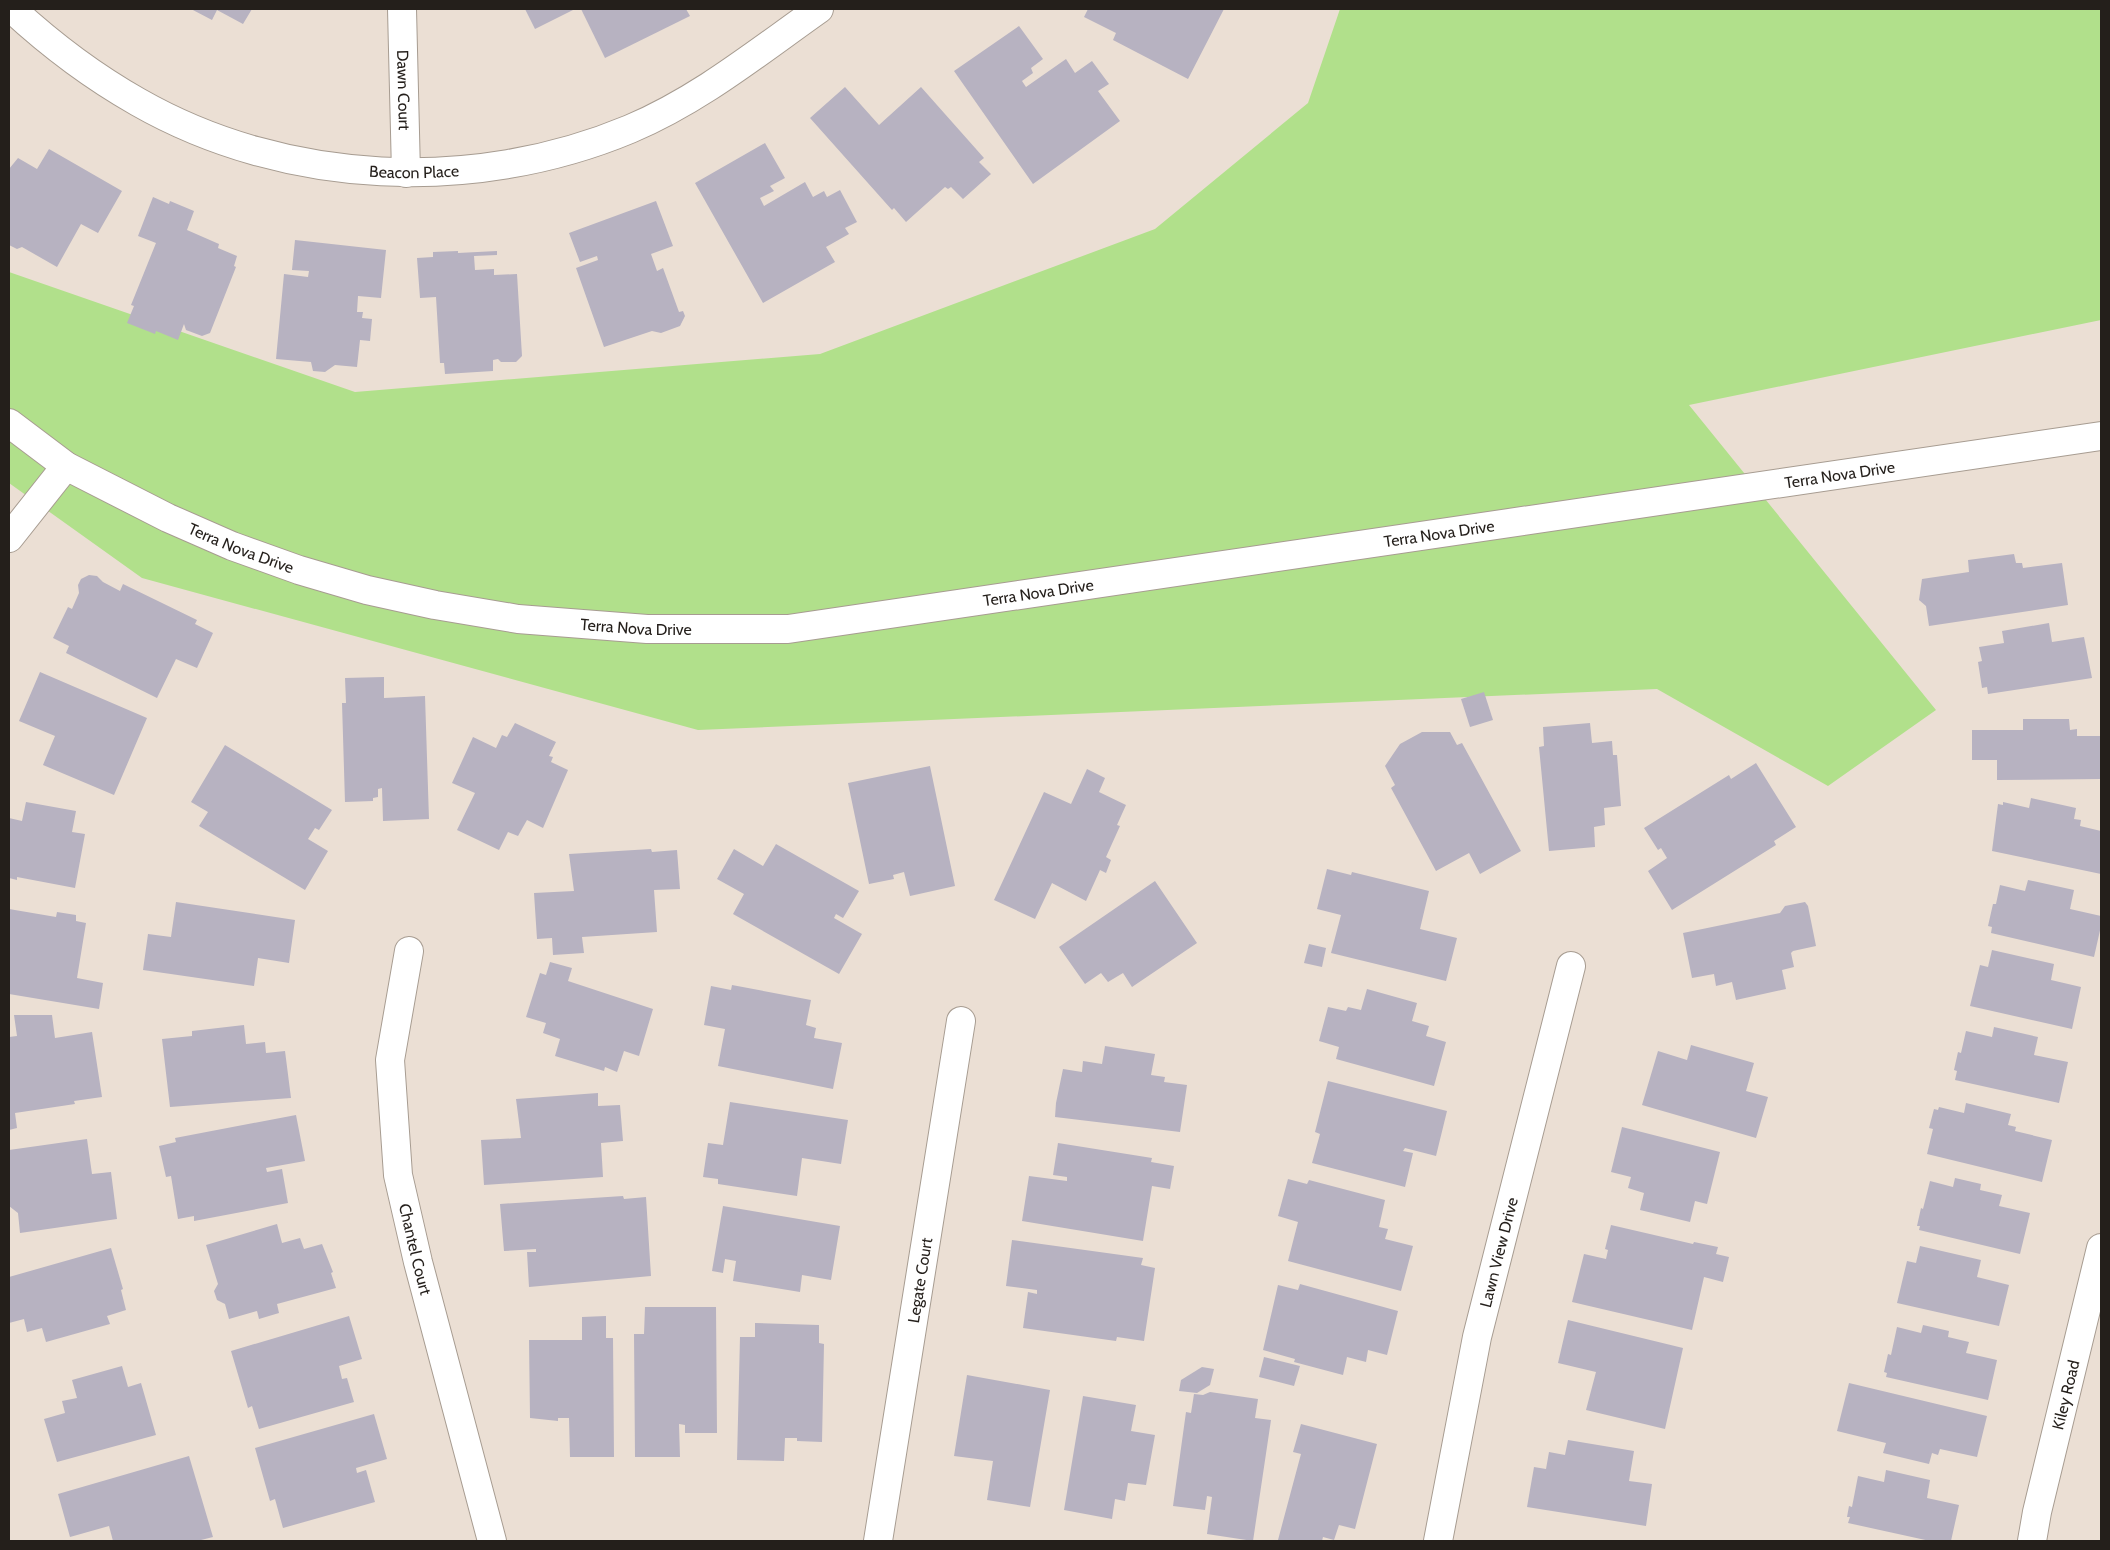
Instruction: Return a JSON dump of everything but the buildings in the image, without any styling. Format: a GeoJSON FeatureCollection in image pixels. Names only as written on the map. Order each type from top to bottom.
{"type":"FeatureCollection","features":[{"type":"Feature","properties":{"kind":"street","name":"Beacon Place"},"geometry":{"type":"LineString","coordinates":[[12,9],[46,40],[120,91],[140,103],[202,132],[242,146],[296,160],[406,173],[450,172],[494,167],[561,154],[601,141],[676,107],[717,81],[819,9]]}},
{"type":"Feature","properties":{"kind":"street","name":"Dawn Court"},"geometry":{"type":"LineString","coordinates":[[402,9],[406,173]]}},
{"type":"Feature","properties":{"kind":"street","name":"Terra Nova Drive"},"geometry":{"type":"LineString","coordinates":[[9,423],[66,466],[168,518],[232,546],[308,572],[367,590],[435,605],[518,619],[647,629],[788,629],[2101,436]]}},
{"type":"Feature","properties":{"kind":"street"},"geometry":{"type":"LineString","coordinates":[[9,538],[66,466]]}},
{"type":"Feature","properties":{"kind":"street","name":"Chantel Court"},"geometry":{"type":"LineString","coordinates":[[409,951],[390,1060],[398,1175],[418,1262],[492,1541]]}},
{"type":"Feature","properties":{"kind":"street","name":"Lawn View Drive"},"geometry":{"type":"LineString","coordinates":[[1438,1541],[1477,1337],[1571,966]]}},
{"type":"Feature","properties":{"kind":"street","name":"Legate Court"},"geometry":{"type":"LineString","coordinates":[[878,1541],[961,1021]]}},
{"type":"Feature","properties":{"kind":"street","name":"Kiley Road"},"geometry":{"type":"LineString","coordinates":[[2032,1541],[2037,1512],[2101,1248]]}},
{"type":"Feature","properties":{"kind":"green space"},"geometry":{"type":"Polygon","coordinates":[[[1340,9],[2101,9],[2101,320],[1689,405],[1936,710],[1828,786],[1657,689],[698,730],[142,578],[9,483],[9,272],[355,392],[820,354],[1155,229],[1308,103],[1340,9]]]}}]}
